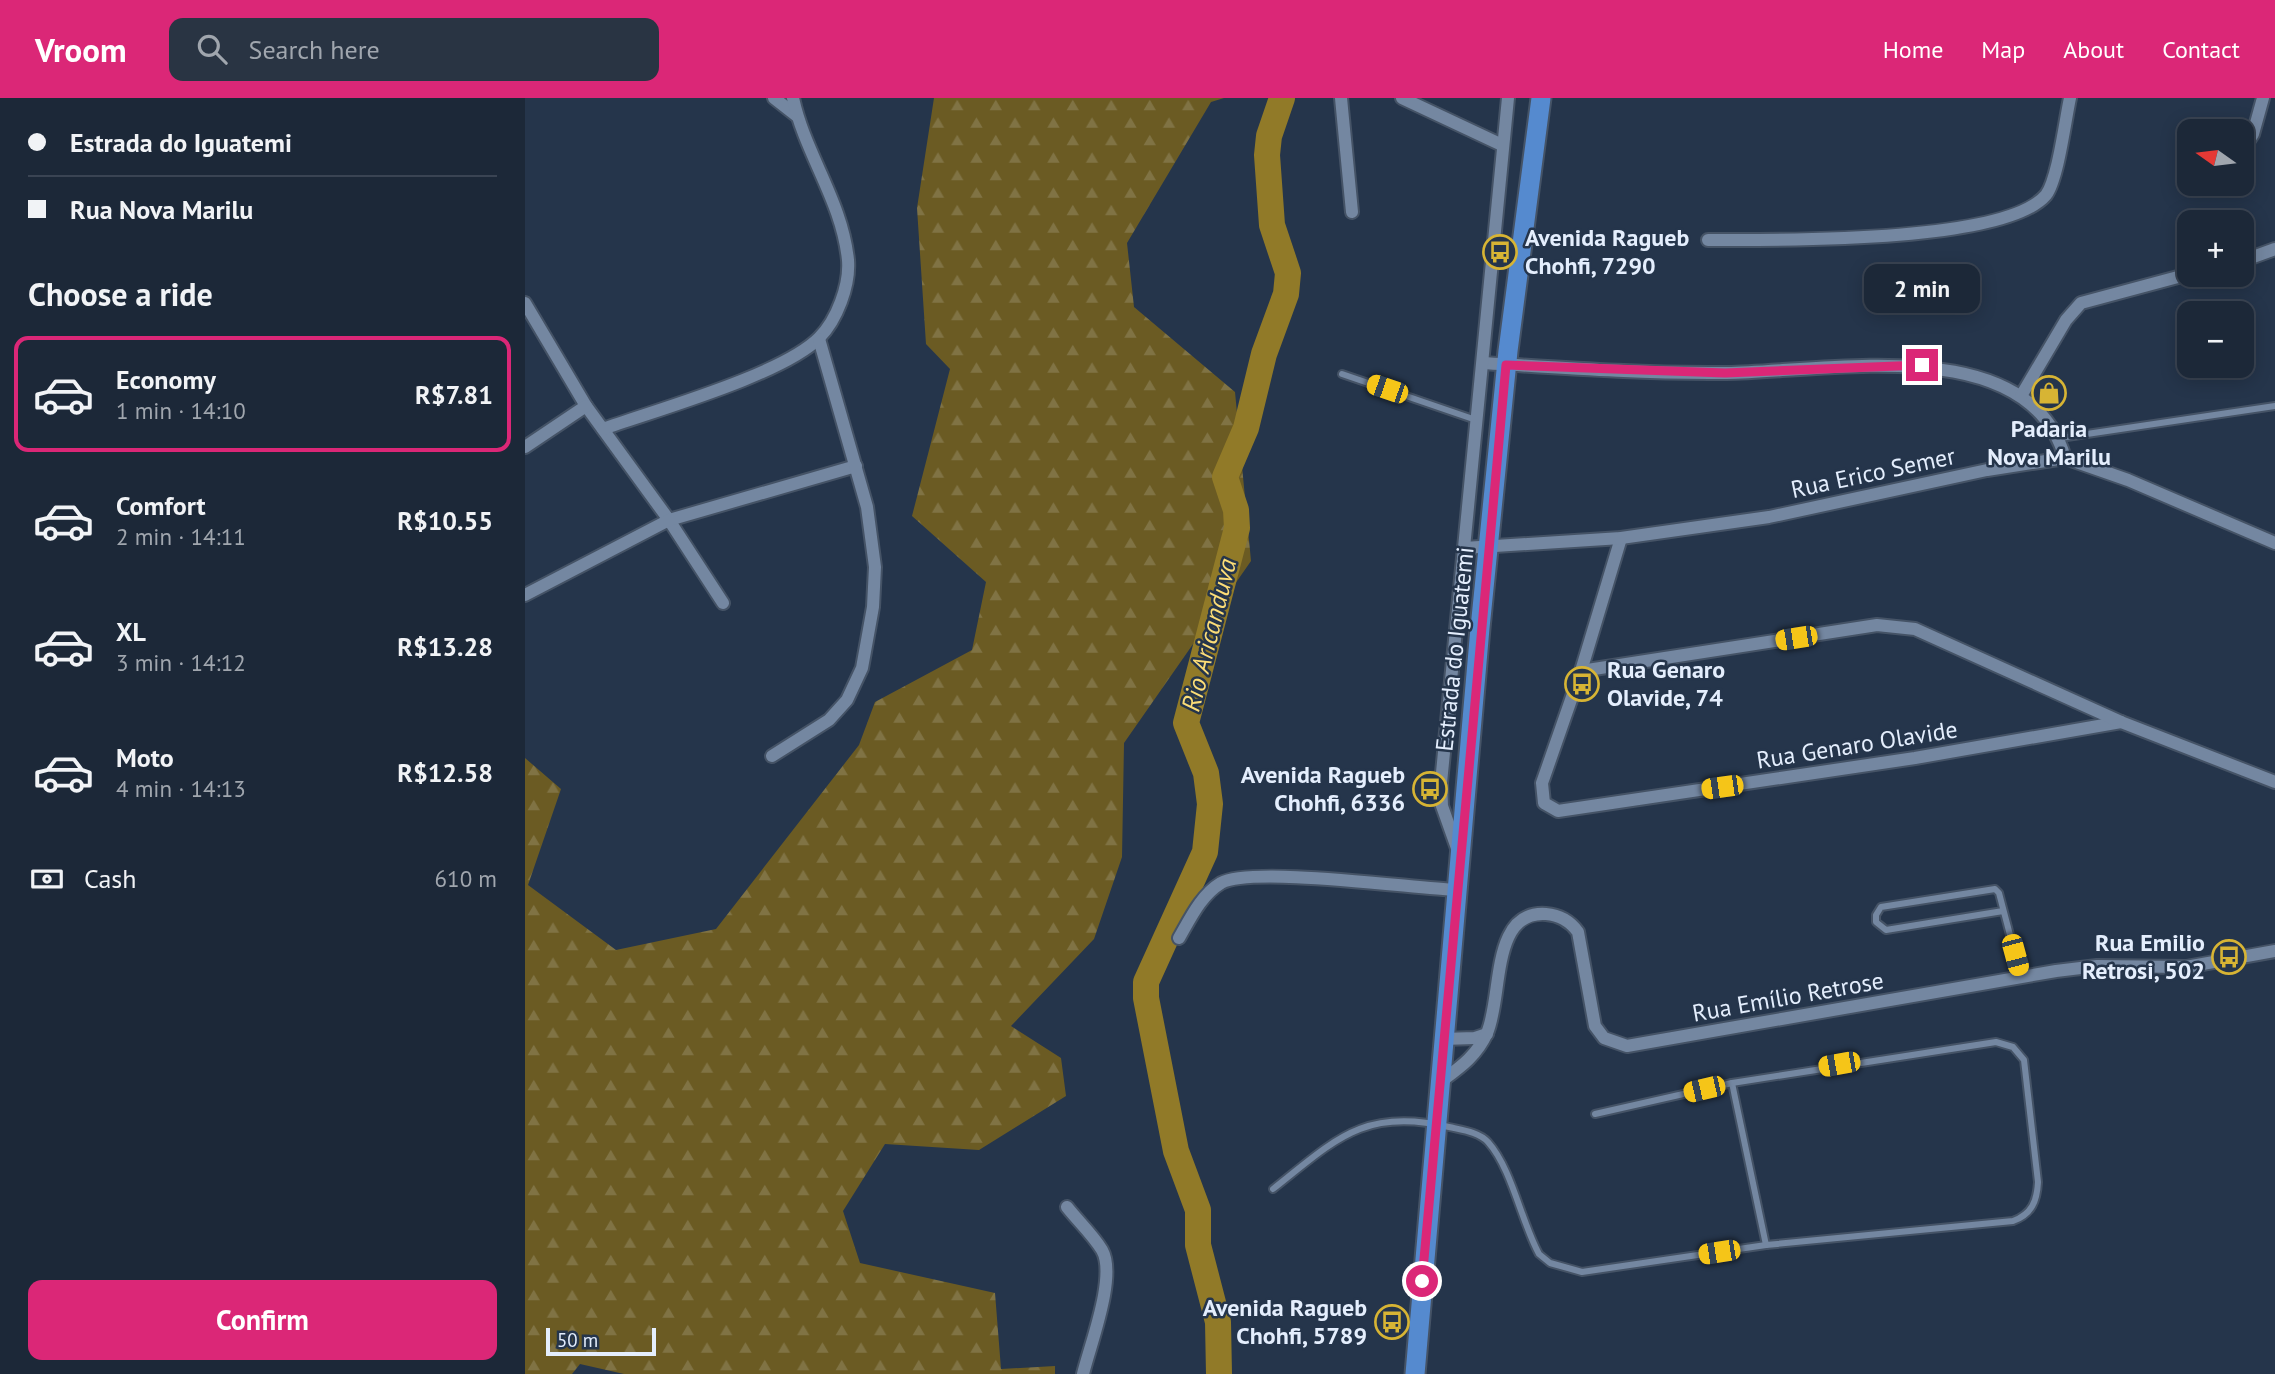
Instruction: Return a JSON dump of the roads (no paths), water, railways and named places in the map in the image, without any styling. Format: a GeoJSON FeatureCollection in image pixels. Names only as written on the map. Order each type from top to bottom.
{"type":"FeatureCollection","features":[{"type":"Feature","properties":{"kind":"main road","name":"Estrada do Iguatemi"},"geometry":{"type":"LineString","coordinates":[[1415,1374],[1442,1038],[1506,365],[1541,98]]}},
{"type":"Feature","properties":{"kind":"street"},"geometry":{"type":"LineString","coordinates":[[773,98],[797,116]]}},
{"type":"Feature","properties":{"kind":"street"},"geometry":{"type":"LineString","coordinates":[[603,429],[733,384],[786,360],[819,339],[839,304],[846,285],[848,260],[830,188],[797,116],[793,98]]}},
{"type":"Feature","properties":{"kind":"street"},"geometry":{"type":"LineString","coordinates":[[1341,98],[1352,212]]}},
{"type":"Feature","properties":{"kind":"street"},"geometry":{"type":"LineString","coordinates":[[1402,98],[1502,145]]}},
{"type":"Feature","properties":{"kind":"street"},"geometry":{"type":"LineString","coordinates":[[1459,855],[1442,806],[1441,783],[1508,98]]}},
{"type":"Feature","properties":{"kind":"street"},"geometry":{"type":"LineString","coordinates":[[1708,240],[1839,240],[1893,236],[1994,220],[2017,213],[2044,197],[2057,171],[2058,152],[2070,98]]}},
{"type":"Feature","properties":{"kind":"street"},"geometry":{"type":"LineString","coordinates":[[2254,130],[2263,98]]}},
{"type":"Feature","properties":{"kind":"street"},"geometry":{"type":"LineString","coordinates":[[2254,256],[2275,248]]}},
{"type":"Feature","properties":{"kind":"street"},"geometry":{"type":"LineString","coordinates":[[2021,396],[2066,320],[2081,303],[2177,277]]}},
{"type":"Feature","properties":{"kind":"street"},"geometry":{"type":"LineString","coordinates":[[525,303],[586,407],[669,520],[723,603]]}},
{"type":"Feature","properties":{"kind":"street"},"geometry":{"type":"LineString","coordinates":[[772,756],[837,713],[847,700],[862,667],[873,607],[875,566],[867,507],[819,339]]}},
{"type":"Feature","properties":{"kind":"street"},"geometry":{"type":"LineString","coordinates":[[1483,363],[1725,373],[1922,365],[1985,381],[2021,396],[2046,418],[2060,438],[2065,458]]}},
{"type":"Feature","properties":{"kind":"street"},"geometry":{"type":"LineString","coordinates":[[525,447],[586,407]]}},
{"type":"Feature","properties":{"kind":"street","name":"Rua Erico Semer"},"geometry":{"type":"LineString","coordinates":[[1464,548],[1621,538],[1769,517],[1987,470],[2065,458],[2128,480],[2275,543]]}},
{"type":"Feature","properties":{"kind":"street"},"geometry":{"type":"LineString","coordinates":[[525,595],[669,520],[856,466]]}},
{"type":"Feature","properties":{"kind":"street","name":"Rua Genaro Olavide"},"geometry":{"type":"LineString","coordinates":[[1621,538],[1581,671],[1542,783],[1545,803],[1558,811],[1915,758],[2121,722]]}},
{"type":"Feature","properties":{"kind":"street"},"geometry":{"type":"LineString","coordinates":[[1581,671],[1877,625],[1898,626],[1933,637],[2121,722],[2275,782]]}},
{"type":"Feature","properties":{"kind":"street"},"geometry":{"type":"LineString","coordinates":[[1179,938],[1207,895],[1233,878],[1286,877],[1456,890]]}},
{"type":"Feature","properties":{"kind":"street","name":"Rua Emílio Retrose"},"geometry":{"type":"LineString","coordinates":[[1439,1083],[1466,1064],[1487,1034],[1494,1012],[1506,941],[1518,921],[1541,914],[1565,919],[1578,932],[1595,1026],[1604,1038],[1627,1046],[2021,977],[2098,966],[2186,967],[2275,951]]}},
{"type":"Feature","properties":{"kind":"street"},"geometry":{"type":"LineString","coordinates":[[1442,1038],[1475,1038],[1487,1034]]}},
{"type":"Feature","properties":{"kind":"street"},"geometry":{"type":"LineString","coordinates":[[1067,1207],[1102,1251],[1107,1264],[1106,1281],[1083,1374]]}},
{"type":"Feature","properties":{"kind":"lane"},"geometry":{"type":"LineString","coordinates":[[1342,374],[1476,420]]}},
{"type":"Feature","properties":{"kind":"lane"},"geometry":{"type":"LineString","coordinates":[[2060,438],[2275,407]]}},
{"type":"Feature","properties":{"kind":"lane"},"geometry":{"type":"LineString","coordinates":[[2003,911],[1886,930],[1876,922],[1875,915],[1881,907],[1988,890],[1999,893],[2021,977]]}},
{"type":"Feature","properties":{"kind":"lane"},"geometry":{"type":"LineString","coordinates":[[1273,1189],[1349,1131],[1377,1121],[1436,1124],[1478,1134],[1487,1141],[1498,1157],[1539,1254],[1565,1269],[1582,1272],[1766,1245],[2001,1223],[2025,1217],[2037,1198],[2038,1182],[2024,1060],[2013,1047],[1981,1042],[1732,1083],[1595,1114]]}},
{"type":"Feature","properties":{"kind":"lane"},"geometry":{"type":"LineString","coordinates":[[1732,1083],[1766,1245]]}},
{"type":"Feature","properties":{"kind":"waterway","name":"Rio Aricanduva"},"geometry":{"type":"LineString","coordinates":[[1219,1374],[1218,1322],[1198,1245],[1198,1210],[1176,1151],[1146,998],[1146,982],[1205,852],[1210,804],[1206,773],[1186,723],[1237,528],[1236,510],[1225,477],[1246,428],[1264,354],[1286,294],[1288,273],[1272,225],[1267,155],[1269,136],[1282,98]]}},
{"type":"Feature","properties":{"kind":"place","name":"Avenida Ragueb Chohfi, 7290"},"geometry":{"type":"Point","coordinates":[1500,252]}},
{"type":"Feature","properties":{"kind":"place","name":"Padaria Nova Marilu"},"geometry":{"type":"Point","coordinates":[2049,393]}},
{"type":"Feature","properties":{"kind":"place","name":"Rua Genaro Olavide, 74"},"geometry":{"type":"Point","coordinates":[1582,684]}},
{"type":"Feature","properties":{"kind":"place","name":"Avenida Ragueb Chohfi, 6336"},"geometry":{"type":"Point","coordinates":[1430,789]}},
{"type":"Feature","properties":{"kind":"place","name":"Rua Emilio Retrosi, 502"},"geometry":{"type":"Point","coordinates":[2229,957]}},
{"type":"Feature","properties":{"kind":"place","name":"Avenida Ragueb Chohfi, 5789"},"geometry":{"type":"Point","coordinates":[1392,1322]}}]}
